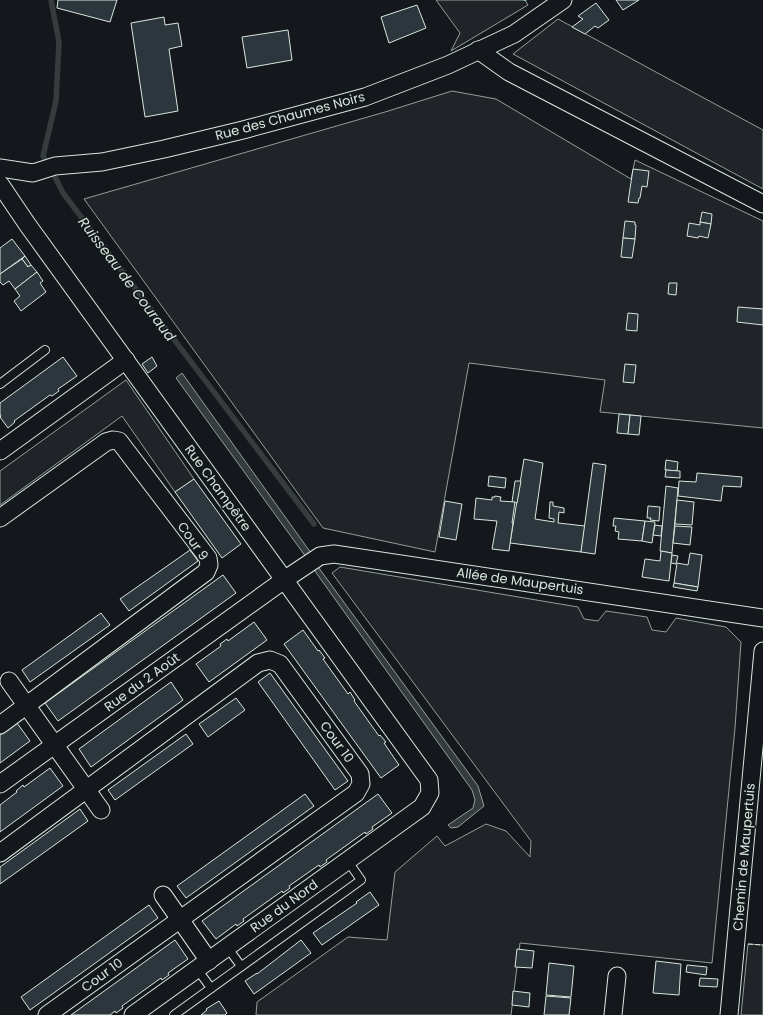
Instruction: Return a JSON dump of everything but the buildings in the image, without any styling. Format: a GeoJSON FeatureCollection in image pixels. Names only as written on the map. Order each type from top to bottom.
{"type":"FeatureCollection","features":[{"type":"Feature","properties":{"kind":"street","name":"Rue des Chaumes Noirs"},"geometry":{"type":"LineString","coordinates":[[0,168],[33,173],[55,166],[102,162],[251,128],[365,97],[448,65],[514,34],[563,0]]}},
{"type":"Feature","properties":{"kind":"street"},"geometry":{"type":"LineString","coordinates":[[478,50],[510,72],[763,204]]}},
{"type":"Feature","properties":{"kind":"street","name":"Rue Champêtre"},"geometry":{"type":"LineString","coordinates":[[0,184],[27,224],[429,780],[430,793]]}},
{"type":"Feature","properties":{"kind":"street"},"geometry":{"type":"LineString","coordinates":[[0,451],[126,360]]}},
{"type":"Feature","properties":{"kind":"street","name":"Cour 9"},"geometry":{"type":"LineString","coordinates":[[0,518],[106,442],[113,440],[119,441],[208,558],[209,565],[206,572],[0,725]]}},
{"type":"Feature","properties":{"kind":"street","name":"Allée de Maupertuis"},"geometry":{"type":"LineString","coordinates":[[284,580],[320,556],[334,554],[763,618]]}},
{"type":"Feature","properties":{"kind":"street","name":"Rue du 2 Août"},"geometry":{"type":"LineString","coordinates":[[0,784],[284,580]]}},
{"type":"Feature","properties":{"kind":"street","name":"Chemin de Maupertuis"},"geometry":{"type":"LineString","coordinates":[[729,1015],[760,716],[763,651]]}},
{"type":"Feature","properties":{"kind":"street","name":"Cour 10"},"geometry":{"type":"LineString","coordinates":[[0,852],[258,664],[270,660],[280,664],[360,774],[361,784],[356,793],[47,1015]]}},
{"type":"Feature","properties":{"kind":"street"},"geometry":{"type":"LineString","coordinates":[[9,681],[101,810]]}},
{"type":"Feature","properties":{"kind":"street","name":"Rue du Nord"},"geometry":{"type":"LineString","coordinates":[[133,1015],[422,807],[430,793]]}},
{"type":"Feature","properties":{"kind":"street"},"geometry":{"type":"LineString","coordinates":[[164,895],[180,920],[203,965]]}},
{"type":"Feature","properties":{"kind":"street"},"geometry":{"type":"LineString","coordinates":[[613,1015],[617,976]]}},
{"type":"Feature","properties":{"kind":"lane"},"geometry":{"type":"LineString","coordinates":[[0,384],[45,350]]}},
{"type":"Feature","properties":{"kind":"lane"},"geometry":{"type":"LineString","coordinates":[[174,1015],[361,880],[347,860]]}},
{"type":"Feature","properties":{"kind":"lane"},"geometry":{"type":"LineString","coordinates":[[227,947],[241,966]]}},
{"type":"Feature","properties":{"kind":"lane"},"geometry":{"type":"LineString","coordinates":[[203,965],[211,988]]}},
{"type":"Feature","properties":{"kind":"shaded area"},"geometry":{"type":"Polygon","coordinates":[[[436,0],[525,0],[528,5],[451,51],[460,33],[436,0]]]}},
{"type":"Feature","properties":{"kind":"shaded area"},"geometry":{"type":"Polygon","coordinates":[[[558,19],[763,130],[763,189],[513,54],[558,19]]]}},
{"type":"Feature","properties":{"kind":"shaded area"},"geometry":{"type":"Polygon","coordinates":[[[452,91],[496,99],[631,179],[635,160],[763,221],[763,428],[600,412],[605,380],[469,363],[435,552],[323,528],[84,199],[385,112],[452,91]]]}},
{"type":"Feature","properties":{"kind":"shaded area"},"geometry":{"type":"Polygon","coordinates":[[[182,373],[311,553],[306,557],[176,378],[182,373]]]}},
{"type":"Feature","properties":{"kind":"shaded area"},"geometry":{"type":"Polygon","coordinates":[[[126,380],[194,479],[175,492],[122,416],[0,505],[0,471],[126,380]]]}},
{"type":"Feature","properties":{"kind":"shaded area"},"geometry":{"type":"Polygon","coordinates":[[[316,564],[478,786],[484,806],[458,827],[451,828],[448,825],[473,808],[475,800],[472,790],[312,567],[316,564]]]}},
{"type":"Feature","properties":{"kind":"shaded area"},"geometry":{"type":"Polygon","coordinates":[[[340,567],[578,607],[584,619],[598,621],[606,611],[647,617],[652,630],[666,632],[676,618],[726,627],[741,642],[735,728],[712,963],[520,943],[511,1015],[256,1015],[257,1002],[348,937],[387,940],[395,872],[437,836],[445,846],[486,824],[506,831],[530,857],[531,841],[332,573],[340,567]]]}},
{"type":"Feature","properties":{"kind":"shaded area"},"geometry":{"type":"Polygon","coordinates":[[[748,944],[763,945],[763,1015],[741,1015],[748,944]]]}},
{"type":"Feature","properties":{"kind":"waterway","name":"Ruisseau de Couraud"},"geometry":{"type":"LineString","coordinates":[[51,0],[59,42],[56,101],[43,156],[63,193],[314,524]]}},
{"type":"Feature","properties":{"kind":"fence"},"geometry":{"type":"LineString","coordinates":[[748,944],[763,945]]}}]}
